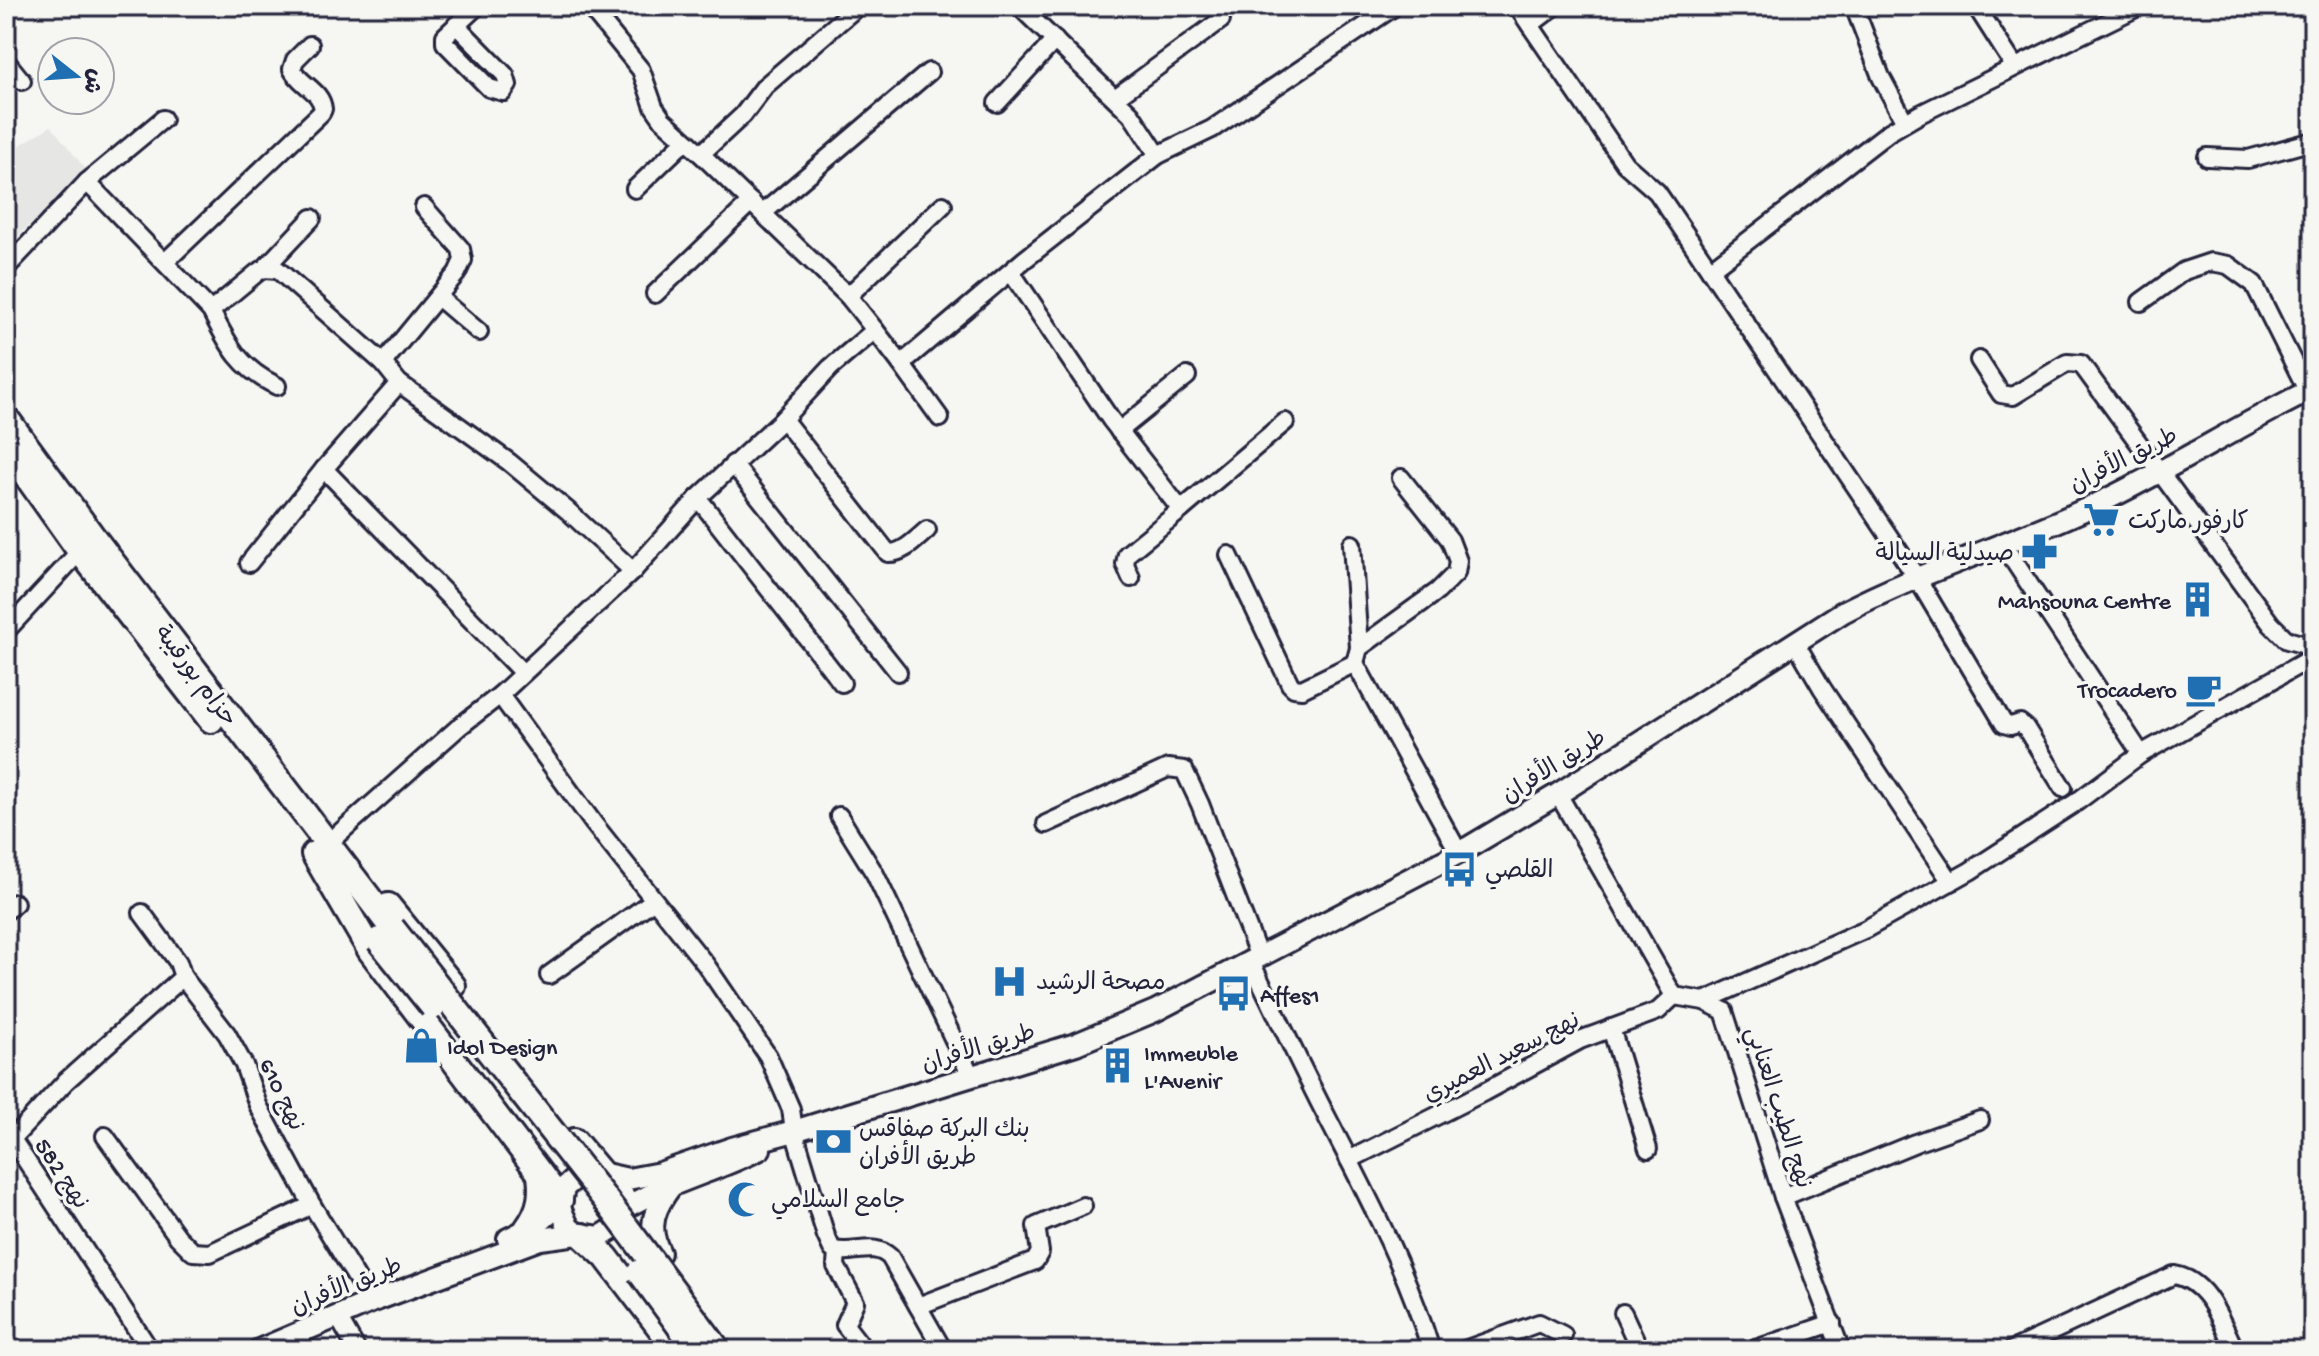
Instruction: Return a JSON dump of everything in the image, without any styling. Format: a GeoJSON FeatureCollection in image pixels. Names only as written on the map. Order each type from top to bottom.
{"type":"FeatureCollection","features":[{"type":"Feature","properties":{"kind":"highway"},"geometry":{"type":"LineString","coordinates":[[6,398],[83,544]]}},
{"type":"Feature","properties":{"kind":"highway","name":"حزام بورقيبة"},"geometry":{"type":"LineString","coordinates":[[6,418],[83,544]]}},
{"type":"Feature","properties":{"kind":"highway","name":"حزام بورقيبة"},"geometry":{"type":"LineString","coordinates":[[6,447],[386,934]]}},
{"type":"Feature","properties":{"kind":"highway"},"geometry":{"type":"LineString","coordinates":[[6,471],[83,544]]}},
{"type":"Feature","properties":{"kind":"highway"},"geometry":{"type":"LineString","coordinates":[[320,849],[370,950],[560,1202]]}},
{"type":"Feature","properties":{"kind":"highway"},"geometry":{"type":"LineString","coordinates":[[320,849],[401,919],[606,1175]]}},
{"type":"Feature","properties":{"kind":"highway"},"geometry":{"type":"LineString","coordinates":[[386,934],[697,1350]]}},
{"type":"Feature","properties":{"kind":"highway"},"geometry":{"type":"LineString","coordinates":[[386,934],[596,1187],[718,1350]]}},
{"type":"Feature","properties":{"kind":"highway"},"geometry":{"type":"LineString","coordinates":[[625,1208],[731,1350]]}},
{"type":"Feature","properties":{"kind":"highway"},"geometry":{"type":"LineString","coordinates":[[580,1235],[606,1257],[677,1350]]}},
{"type":"Feature","properties":{"kind":"main road","name":"طريق الأفران"},"geometry":{"type":"LineString","coordinates":[[606,1175],[641,1178],[1096,1037],[1155,1011],[1459,853],[1558,794],[1843,612],[1917,578],[2004,546],[2162,472],[2222,436],[2310,390]]}},
{"type":"Feature","properties":{"kind":"main road","name":"طريق الأفران"},"geometry":{"type":"LineString","coordinates":[[625,1208],[672,1185],[735,1162],[794,1131]]}},
{"type":"Feature","properties":{"kind":"main road"},"geometry":{"type":"LineString","coordinates":[[521,1234],[539,1200],[537,1168]]}},
{"type":"Feature","properties":{"kind":"main road"},"geometry":{"type":"LineString","coordinates":[[580,1174],[606,1175],[624,1193],[625,1208],[619,1225],[600,1237],[580,1235],[563,1218],[560,1202],[564,1188],[580,1174]]}},
{"type":"Feature","properties":{"kind":"main road"},"geometry":{"type":"LineString","coordinates":[[660,1253],[653,1240],[653,1219],[659,1201],[672,1185]]}},
{"type":"Feature","properties":{"kind":"main road","name":"طريق الأفران"},"geometry":{"type":"LineString","coordinates":[[455,1270],[536,1225],[560,1202]]}},
{"type":"Feature","properties":{"kind":"main road","name":"طريق الأفران"},"geometry":{"type":"LineString","coordinates":[[259,1350],[371,1302],[540,1239],[580,1235]]}},
{"type":"Feature","properties":{"kind":"street"},"geometry":{"type":"LineString","coordinates":[[456,25],[477,6]]}},
{"type":"Feature","properties":{"kind":"street"},"geometry":{"type":"LineString","coordinates":[[589,6],[641,70],[659,115],[848,296],[940,418]]}},
{"type":"Feature","properties":{"kind":"street"},"geometry":{"type":"LineString","coordinates":[[701,154],[743,115],[765,86],[858,6]]}},
{"type":"Feature","properties":{"kind":"street"},"geometry":{"type":"LineString","coordinates":[[1019,6],[1131,114],[1158,155]]}},
{"type":"Feature","properties":{"kind":"street"},"geometry":{"type":"LineString","coordinates":[[1517,6],[1625,164],[1657,192],[1710,270],[1917,578],[2004,724],[2011,726],[2020,723],[2025,727],[2063,788]]}},
{"type":"Feature","properties":{"kind":"street"},"geometry":{"type":"LineString","coordinates":[[1530,25],[1555,6]]}},
{"type":"Feature","properties":{"kind":"street"},"geometry":{"type":"LineString","coordinates":[[1854,6],[1881,77],[1905,122]]}},
{"type":"Feature","properties":{"kind":"street"},"geometry":{"type":"LineString","coordinates":[[1976,6],[2015,67]]}},
{"type":"Feature","properties":{"kind":"street"},"geometry":{"type":"LineString","coordinates":[[1710,270],[1905,122],[2140,6]]}},
{"type":"Feature","properties":{"kind":"street"},"geometry":{"type":"LineString","coordinates":[[901,364],[1158,155],[1212,129],[1392,8]]}},
{"type":"Feature","properties":{"kind":"street"},"geometry":{"type":"LineString","coordinates":[[1115,98],[1221,20]]}},
{"type":"Feature","properties":{"kind":"street"},"geometry":{"type":"LineString","coordinates":[[997,103],[1055,40]]}},
{"type":"Feature","properties":{"kind":"street"},"geometry":{"type":"LineString","coordinates":[[165,262],[321,113],[321,99],[296,77],[292,69],[295,60],[310,45]]}},
{"type":"Feature","properties":{"kind":"street"},"geometry":{"type":"LineString","coordinates":[[6,61],[22,81]]}},
{"type":"Feature","properties":{"kind":"street"},"geometry":{"type":"LineString","coordinates":[[655,294],[757,208],[929,72]]}},
{"type":"Feature","properties":{"kind":"street"},"geometry":{"type":"LineString","coordinates":[[6,268],[87,182],[163,119]]}},
{"type":"Feature","properties":{"kind":"street"},"geometry":{"type":"LineString","coordinates":[[635,189],[685,141]]}},
{"type":"Feature","properties":{"kind":"street"},"geometry":{"type":"LineString","coordinates":[[2207,157],[2248,159],[2313,141]]}},
{"type":"Feature","properties":{"kind":"street"},"geometry":{"type":"LineString","coordinates":[[87,182],[211,311],[246,367],[256,376],[277,386]]}},
{"type":"Feature","properties":{"kind":"street"},"geometry":{"type":"LineString","coordinates":[[848,296],[943,205]]}},
{"type":"Feature","properties":{"kind":"street"},"geometry":{"type":"LineString","coordinates":[[383,363],[461,266],[463,254],[424,207]]}},
{"type":"Feature","properties":{"kind":"street"},"geometry":{"type":"LineString","coordinates":[[211,311],[264,269],[312,218]]}},
{"type":"Feature","properties":{"kind":"street"},"geometry":{"type":"LineString","coordinates":[[2141,302],[2184,271],[2211,262],[2228,265],[2254,284],[2310,390]]}},
{"type":"Feature","properties":{"kind":"street"},"geometry":{"type":"LineString","coordinates":[[264,269],[278,270],[383,363],[399,383],[448,415],[509,462],[633,571]]}},
{"type":"Feature","properties":{"kind":"street"},"geometry":{"type":"LineString","coordinates":[[1011,272],[1119,431],[1181,510]]}},
{"type":"Feature","properties":{"kind":"street"},"geometry":{"type":"LineString","coordinates":[[438,297],[479,332]]}},
{"type":"Feature","properties":{"kind":"street"},"geometry":{"type":"LineString","coordinates":[[320,849],[500,695],[633,571],[698,498],[783,419],[830,368],[875,330]]}},
{"type":"Feature","properties":{"kind":"street"},"geometry":{"type":"LineString","coordinates":[[1979,360],[2001,394],[2006,396],[2013,396],[2067,363],[2081,364],[2271,624],[2287,640],[2313,647]]}},
{"type":"Feature","properties":{"kind":"street"},"geometry":{"type":"LineString","coordinates":[[1119,431],[1187,376]]}},
{"type":"Feature","properties":{"kind":"street"},"geometry":{"type":"LineString","coordinates":[[249,563],[324,469],[399,383]]}},
{"type":"Feature","properties":{"kind":"street"},"geometry":{"type":"LineString","coordinates":[[783,419],[888,553],[894,554],[927,530]]}},
{"type":"Feature","properties":{"kind":"street"},"geometry":{"type":"LineString","coordinates":[[1131,578],[1125,564],[1127,554],[1285,422]]}},
{"type":"Feature","properties":{"kind":"street"},"geometry":{"type":"LineString","coordinates":[[733,464],[898,672]]}},
{"type":"Feature","properties":{"kind":"street"},"geometry":{"type":"LineString","coordinates":[[324,469],[523,673]]}},
{"type":"Feature","properties":{"kind":"street"},"geometry":{"type":"LineString","coordinates":[[1229,555],[1290,684],[1302,689],[1357,656],[1456,573],[1458,561],[1450,540],[1401,478]]}},
{"type":"Feature","properties":{"kind":"street"},"geometry":{"type":"LineString","coordinates":[[698,498],[842,683]]}},
{"type":"Feature","properties":{"kind":"street"},"geometry":{"type":"LineString","coordinates":[[6,631],[83,544]]}},
{"type":"Feature","properties":{"kind":"street"},"geometry":{"type":"LineString","coordinates":[[1352,544],[1357,656],[1459,853]]}},
{"type":"Feature","properties":{"kind":"street"},"geometry":{"type":"LineString","coordinates":[[2004,546],[2141,754]]}},
{"type":"Feature","properties":{"kind":"street"},"geometry":{"type":"LineString","coordinates":[[1795,642],[1830,702],[1951,882]]}},
{"type":"Feature","properties":{"kind":"street"},"geometry":{"type":"LineString","coordinates":[[1558,794],[1674,996],[1704,1001],[1866,929],[1951,882],[2078,801],[2141,754],[2313,657]]}},
{"type":"Feature","properties":{"kind":"street"},"geometry":{"type":"LineString","coordinates":[[500,695],[594,824],[706,965],[768,1056],[791,1109],[794,1131],[832,1249],[846,1253],[868,1248],[884,1251],[943,1350]]}},
{"type":"Feature","properties":{"kind":"street"},"geometry":{"type":"LineString","coordinates":[[1046,824],[1168,768],[1184,770],[1200,804],[1255,960],[1298,1060],[1362,1183],[1398,1262],[1431,1350]]}},
{"type":"Feature","properties":{"kind":"street"},"geometry":{"type":"LineString","coordinates":[[839,816],[875,874],[971,1076]]}},
{"type":"Feature","properties":{"kind":"street"},"geometry":{"type":"LineString","coordinates":[[549,975],[654,900]]}},
{"type":"Feature","properties":{"kind":"street","name":"نهج 610"},"geometry":{"type":"LineString","coordinates":[[142,913],[178,962],[183,977],[227,1034],[244,1065],[258,1105],[312,1205],[371,1302]]}},
{"type":"Feature","properties":{"kind":"street","name":"نهج 582"},"geometry":{"type":"LineString","coordinates":[[150,1350],[12,1139],[66,1081],[183,977]]}},
{"type":"Feature","properties":{"kind":"street","name":"نهج سعيد العميري"},"geometry":{"type":"LineString","coordinates":[[1349,1160],[1580,1040],[1658,1011],[1674,996]]}},
{"type":"Feature","properties":{"kind":"street","name":"نهج الطيب العنابي"},"geometry":{"type":"LineString","coordinates":[[1704,1001],[1724,1011],[1783,1197],[1841,1350]]}},
{"type":"Feature","properties":{"kind":"street"},"geometry":{"type":"LineString","coordinates":[[1611,1028],[1648,1149]]}},
{"type":"Feature","properties":{"kind":"street"},"geometry":{"type":"LineString","coordinates":[[1783,1197],[1980,1120]]}},
{"type":"Feature","properties":{"kind":"street"},"geometry":{"type":"LineString","coordinates":[[105,1136],[178,1237],[193,1252],[210,1253],[312,1205]]}},
{"type":"Feature","properties":{"kind":"street"},"geometry":{"type":"LineString","coordinates":[[918,1306],[1035,1261],[1040,1252],[1036,1226],[1083,1206]]}},
{"type":"Feature","properties":{"kind":"street"},"geometry":{"type":"LineString","coordinates":[[837,1251],[836,1266],[855,1302],[845,1325],[859,1343],[860,1350]]}},
{"type":"Feature","properties":{"kind":"street"},"geometry":{"type":"LineString","coordinates":[[2012,1350],[2174,1275],[2197,1284],[2235,1350]]}},
{"type":"Feature","properties":{"kind":"street"},"geometry":{"type":"LineString","coordinates":[[1623,1313],[1640,1350]]}},
{"type":"Feature","properties":{"kind":"street"},"geometry":{"type":"LineString","coordinates":[[338,1317],[357,1350]]}},
{"type":"Feature","properties":{"kind":"street"},"geometry":{"type":"LineString","coordinates":[[1464,1350],[1539,1323],[1563,1335]]}},
{"type":"Feature","properties":{"kind":"street"},"geometry":{"type":"LineString","coordinates":[[1753,1350],[1832,1323]]}},
{"type":"Feature","properties":{"kind":"shaded area"},"geometry":{"type":"Polygon","coordinates":[[[51,126],[88,172],[6,247],[6,154],[51,126]]]}},
{"type":"Feature","properties":{"kind":"place","name":"كارفور ماركت"},"geometry":{"type":"Point","coordinates":[2102,520]}},
{"type":"Feature","properties":{"kind":"place","name":"صيدلية السيالة"},"geometry":{"type":"Point","coordinates":[2040,552]}},
{"type":"Feature","properties":{"kind":"place","name":"Mahsouna Centre"},"geometry":{"type":"Point","coordinates":[2197,600]}},
{"type":"Feature","properties":{"kind":"place","name":"Trocadero"},"geometry":{"type":"Point","coordinates":[2203,689]}},
{"type":"Feature","properties":{"kind":"place","name":"القلصي"},"geometry":{"type":"Point","coordinates":[1459,869]}},
{"type":"Feature","properties":{"kind":"place","name":"مصحة الرشيد"},"geometry":{"type":"Point","coordinates":[1010,981]}},
{"type":"Feature","properties":{"kind":"place","name":"Affes1"},"geometry":{"type":"Point","coordinates":[1234,994]}},
{"type":"Feature","properties":{"kind":"place","name":"Idol Design"},"geometry":{"type":"Point","coordinates":[421,1046]}},
{"type":"Feature","properties":{"kind":"place","name":"Immeuble L'Avenir"},"geometry":{"type":"Point","coordinates":[1118,1066]}},
{"type":"Feature","properties":{"kind":"place","name":"بنك البركة صفاقس طريق الأفران"},"geometry":{"type":"Point","coordinates":[833,1142]}},
{"type":"Feature","properties":{"kind":"place","name":"جامع السلامي"},"geometry":{"type":"Point","coordinates":[745,1199]}}]}
